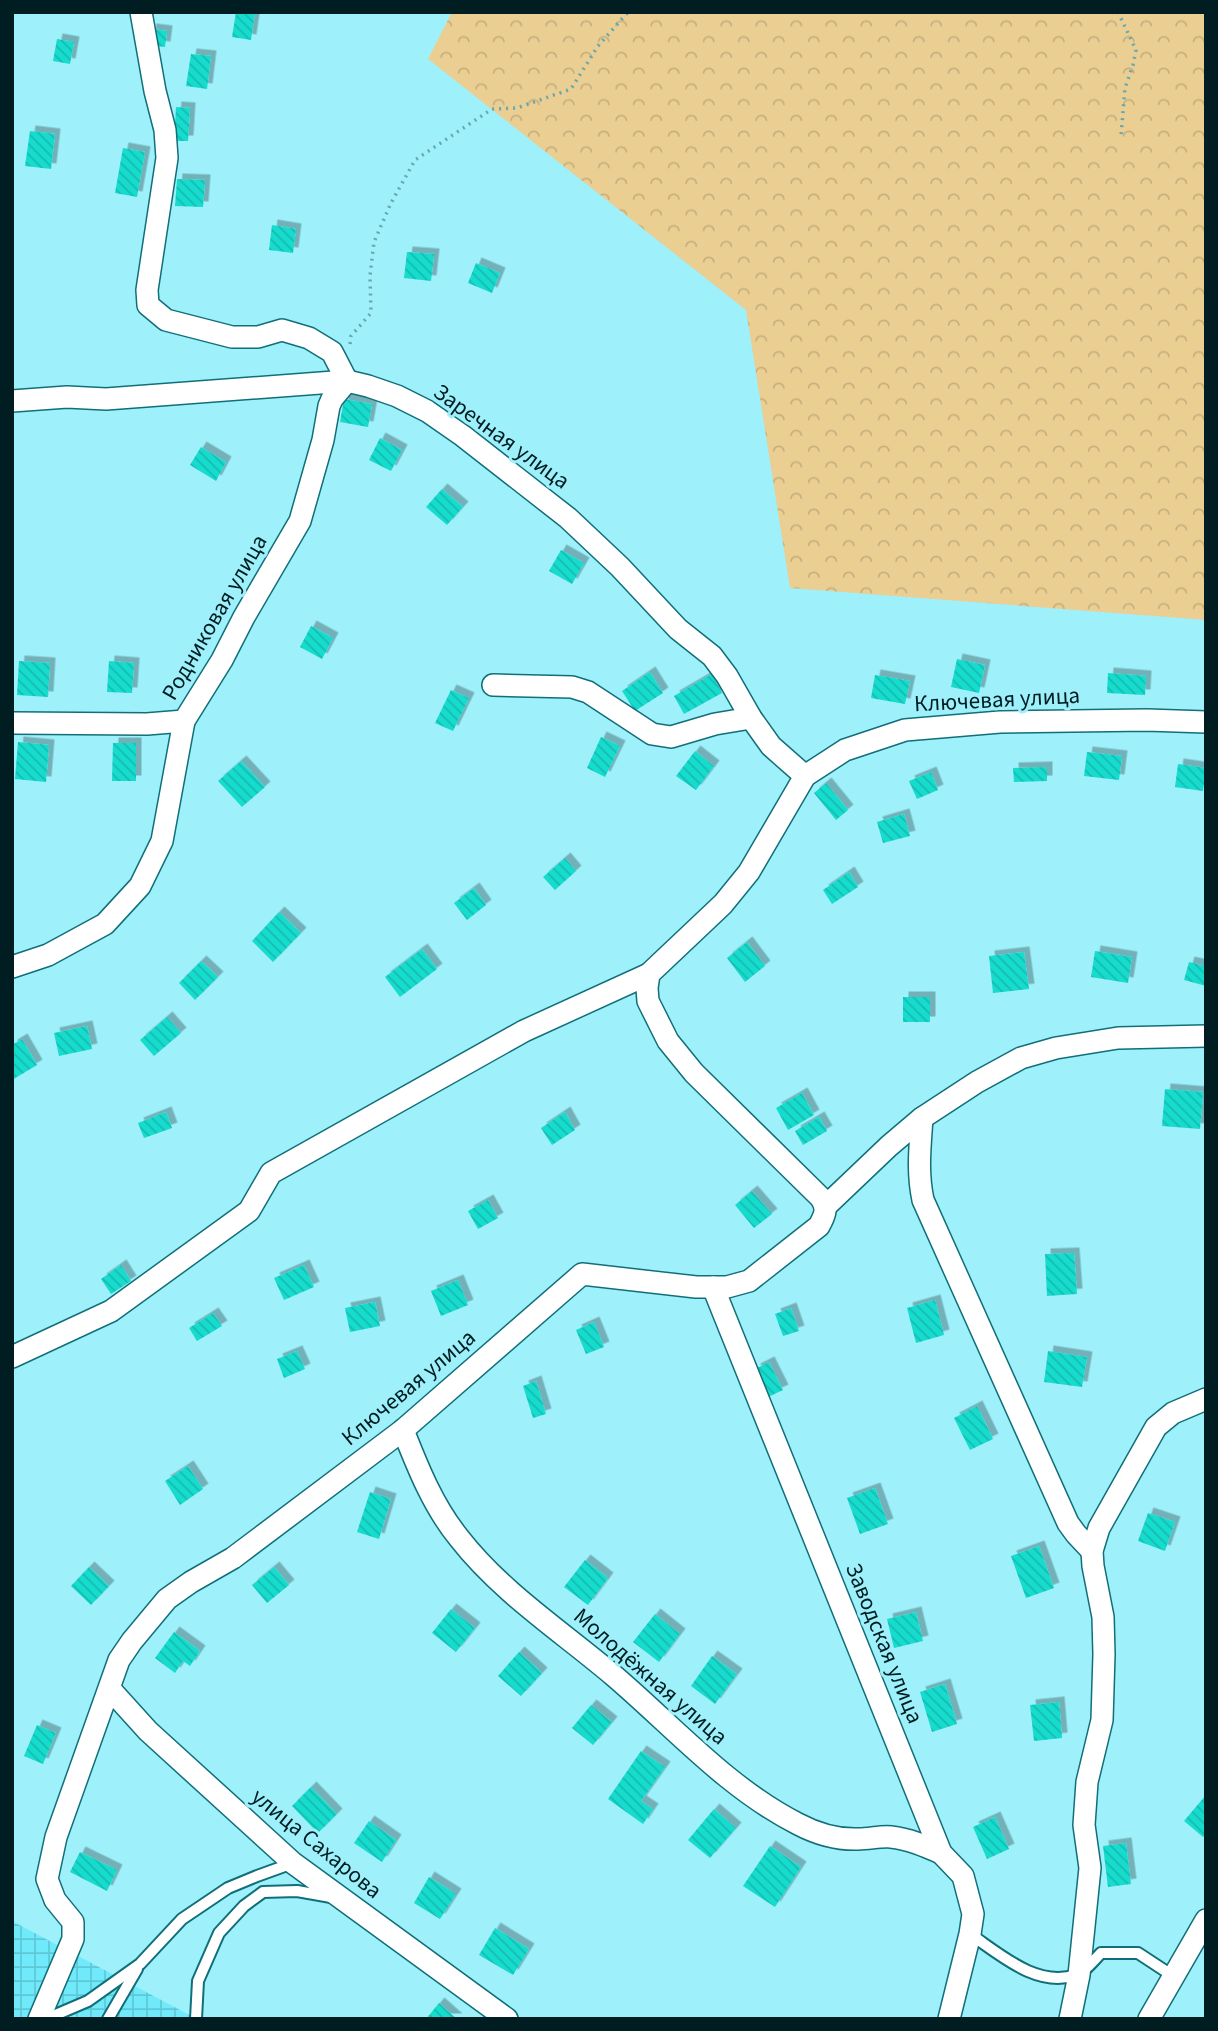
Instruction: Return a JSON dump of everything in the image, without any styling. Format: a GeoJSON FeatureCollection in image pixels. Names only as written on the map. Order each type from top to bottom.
{"type":"FeatureCollection","features":[{"type":"Feature","properties":{"kind":"street"},"geometry":{"type":"LineString","coordinates":[[141,12],[165,130],[167,158],[147,290],[148,305],[166,320],[232,337],[258,337],[282,330],[309,338],[332,352],[347,381]]}},
{"type":"Feature","properties":{"kind":"street","name":"Заречная улица"},"geometry":{"type":"LineString","coordinates":[[12,401],[67,397],[106,399],[347,381],[397,396],[427,411],[463,436],[568,518],[620,567],[678,629],[712,656],[771,746],[805,776]]}},
{"type":"Feature","properties":{"kind":"street","name":"Родниковая улица"},"geometry":{"type":"LineString","coordinates":[[12,723],[147,724],[184,721],[222,660],[300,521],[323,440],[328,406],[347,381]]}},
{"type":"Feature","properties":{"kind":"street"},"geometry":{"type":"LineString","coordinates":[[493,685],[572,687],[588,692],[652,734],[671,737],[715,724],[751,718]]}},
{"type":"Feature","properties":{"kind":"street"},"geometry":{"type":"LineString","coordinates":[[12,967],[48,955],[105,924],[140,886],[162,841],[184,721]]}},
{"type":"Feature","properties":{"kind":"street","name":"Ключевая улица"},"geometry":{"type":"LineString","coordinates":[[12,1357],[111,1311],[249,1211],[271,1173],[524,1031],[649,974],[723,904],[749,872],[805,776],[845,750],[905,730],[1014,721],[1206,722]]}},
{"type":"Feature","properties":{"kind":"street"},"geometry":{"type":"LineString","coordinates":[[649,974],[646,988],[648,1001],[668,1041],[694,1073],[826,1206]]}},
{"type":"Feature","properties":{"kind":"street","name":"Ключевая улица"},"geometry":{"type":"LineString","coordinates":[[39,2019],[74,1939],[74,1922],[55,1900],[47,1879],[55,1837],[119,1660],[167,1600],[191,1582],[233,1559],[403,1430],[582,1274],[713,1287],[727,1287],[749,1281],[819,1226],[826,1206],[922,1118],[977,1082],[1021,1058],[1056,1048],[1118,1038],[1206,1036]]}},
{"type":"Feature","properties":{"kind":"street"},"geometry":{"type":"LineString","coordinates":[[922,1118],[918,1163],[923,1200],[1068,1523],[1092,1550]]}},
{"type":"Feature","properties":{"kind":"street","name":"Заводская улица"},"geometry":{"type":"LineString","coordinates":[[713,1287],[941,1853],[963,1876],[973,1914],[949,2019]]}},
{"type":"Feature","properties":{"kind":"street"},"geometry":{"type":"LineString","coordinates":[[1070,2019],[1079,1975],[1090,1868],[1084,1825],[1087,1782],[1102,1720],[1103,1617],[1092,1550],[1100,1528],[1156,1427],[1173,1413],[1206,1399]]}},
{"type":"Feature","properties":{"kind":"street","name":"Молодёжная улица"},"geometry":{"type":"LineString","coordinates":[[403,1430],[437,1505],[474,1557],[493,1577],[613,1675],[725,1774],[767,1807],[799,1825],[827,1836],[857,1839],[889,1836],[941,1853]]}},
{"type":"Feature","properties":{"kind":"street","name":"улица Сахарова"},"geometry":{"type":"LineString","coordinates":[[110,1689],[148,1731],[293,1863],[507,2019]]}},
{"type":"Feature","properties":{"kind":"street"},"geometry":{"type":"LineString","coordinates":[[1149,2019],[1206,1920]]}},
{"type":"Feature","properties":{"kind":"lane"},"geometry":{"type":"LineString","coordinates":[[46,2019],[88,2001],[140,1964],[182,1919],[228,1888],[293,1863]]}},
{"type":"Feature","properties":{"kind":"lane"},"geometry":{"type":"LineString","coordinates":[[197,2019],[198,1981],[219,1933],[244,1906],[263,1892],[297,1891],[341,1899]]}},
{"type":"Feature","properties":{"kind":"lane"},"geometry":{"type":"LineString","coordinates":[[970,1934],[1026,1971],[1051,1979],[1079,1975],[1101,1953],[1138,1953],[1173,1976]]}},
{"type":"Feature","properties":{"kind":"lane"},"geometry":{"type":"LineString","coordinates":[[108,2019],[140,1964]]}},
{"type":"Feature","properties":{"kind":"path"},"geometry":{"type":"LineString","coordinates":[[350,347],[351,336],[371,313],[370,276],[374,242],[391,203],[415,160],[492,109],[517,108],[570,89],[598,46],[628,12]]}},
{"type":"Feature","properties":{"kind":"path"},"geometry":{"type":"LineString","coordinates":[[1118,12],[1136,50],[1125,88],[1121,136]]}},
{"type":"Feature","properties":{"kind":"shaded area"},"geometry":{"type":"Polygon","coordinates":[[[12,1921],[197,2019],[12,2019],[12,1921]]]}},
{"type":"Feature","properties":{"kind":"green space"},"geometry":{"type":"Polygon","coordinates":[[[452,12],[1206,12],[1206,620],[790,588],[746,310],[428,59],[452,12]]]}},
{"type":"Feature","properties":{"kind":"building"},"geometry":{"type":"Polygon","coordinates":[[[236,12],[255,12],[251,40],[232,37],[236,12]]]}},
{"type":"Feature","properties":{"kind":"building"},"geometry":{"type":"Polygon","coordinates":[[[151,29],[167,31],[165,47],[149,45],[151,29]]]}},
{"type":"Feature","properties":{"kind":"building"},"geometry":{"type":"Polygon","coordinates":[[[57,39],[74,42],[70,64],[53,61],[57,39]]]}},
{"type":"Feature","properties":{"kind":"building"},"geometry":{"type":"Polygon","coordinates":[[[191,54],[211,56],[207,89],[186,86],[191,54]]]}},
{"type":"Feature","properties":{"kind":"building"},"geometry":{"type":"Polygon","coordinates":[[[176,107],[190,108],[188,141],[174,141],[176,107]]]}},
{"type":"Feature","properties":{"kind":"building"},"geometry":{"type":"Polygon","coordinates":[[[30,131],[55,134],[51,169],[25,166],[30,131]]]}},
{"type":"Feature","properties":{"kind":"building"},"geometry":{"type":"Polygon","coordinates":[[[123,148],[145,152],[137,197],[115,193],[123,148]]]}},
{"type":"Feature","properties":{"kind":"building"},"geometry":{"type":"Polygon","coordinates":[[[177,179],[205,180],[203,207],[175,206],[177,179]]]}},
{"type":"Feature","properties":{"kind":"building"},"geometry":{"type":"Polygon","coordinates":[[[272,225],[296,229],[293,253],[269,250],[272,225]]]}},
{"type":"Feature","properties":{"kind":"building"},"geometry":{"type":"Polygon","coordinates":[[[407,252],[434,254],[431,281],[404,278],[407,252]]]}},
{"type":"Feature","properties":{"kind":"building"},"geometry":{"type":"Polygon","coordinates":[[[476,263],[500,273],[492,293],[468,283],[476,263]]]}},
{"type":"Feature","properties":{"kind":"building"},"geometry":{"type":"Polygon","coordinates":[[[344,399],[372,404],[368,427],[340,422],[344,399]]]}},
{"type":"Feature","properties":{"kind":"building"},"geometry":{"type":"Polygon","coordinates":[[[380,438],[402,450],[391,471],[369,460],[380,438]]]}},
{"type":"Feature","properties":{"kind":"building"},"geometry":{"type":"Polygon","coordinates":[[[201,447],[226,462],[216,481],[190,465],[201,447]]]}},
{"type":"Feature","properties":{"kind":"building"},"geometry":{"type":"Polygon","coordinates":[[[442,489],[463,507],[447,525],[426,507],[442,489]]]}},
{"type":"Feature","properties":{"kind":"building"},"geometry":{"type":"Polygon","coordinates":[[[561,550],[584,563],[572,584],[549,571],[561,550]]]}},
{"type":"Feature","properties":{"kind":"building"},"geometry":{"type":"Polygon","coordinates":[[[311,626],[333,638],[322,659],[300,647],[311,626]]]}},
{"type":"Feature","properties":{"kind":"building"},"geometry":{"type":"Polygon","coordinates":[[[957,659],[985,665],[979,693],[951,687],[957,659]]]}},
{"type":"Feature","properties":{"kind":"building"},"geometry":{"type":"Polygon","coordinates":[[[19,661],[50,663],[48,697],[17,695],[19,661]]]}},
{"type":"Feature","properties":{"kind":"building"},"geometry":{"type":"Polygon","coordinates":[[[109,661],[134,663],[132,693],[107,692],[109,661]]]}},
{"type":"Feature","properties":{"kind":"building"},"geometry":{"type":"Polygon","coordinates":[[[650,672],[663,693],[635,711],[622,691],[650,672]]]}},
{"type":"Feature","properties":{"kind":"building"},"geometry":{"type":"Polygon","coordinates":[[[1108,673],[1146,676],[1145,695],[1107,693],[1108,673]]]}},
{"type":"Feature","properties":{"kind":"building"},"geometry":{"type":"Polygon","coordinates":[[[712,674],[722,693],[684,714],[674,696],[712,674]]]}},
{"type":"Feature","properties":{"kind":"building"},"geometry":{"type":"Polygon","coordinates":[[[875,675],[910,681],[905,704],[871,698],[875,675]]]}},
{"type":"Feature","properties":{"kind":"building"},"geometry":{"type":"Polygon","coordinates":[[[451,690],[469,698],[453,731],[435,723],[451,690]]]}},
{"type":"Feature","properties":{"kind":"building"},"geometry":{"type":"Polygon","coordinates":[[[601,737],[620,746],[605,777],[587,768],[601,737]]]}},
{"type":"Feature","properties":{"kind":"building"},"geometry":{"type":"Polygon","coordinates":[[[18,742],[49,745],[46,782],[15,779],[18,742]]]}},
{"type":"Feature","properties":{"kind":"building"},"geometry":{"type":"Polygon","coordinates":[[[113,743],[136,743],[136,781],[112,781],[113,743]]]}},
{"type":"Feature","properties":{"kind":"building"},"geometry":{"type":"Polygon","coordinates":[[[695,751],[714,766],[696,790],[676,776],[695,751]]]}},
{"type":"Feature","properties":{"kind":"building"},"geometry":{"type":"Polygon","coordinates":[[[1087,752],[1122,756],[1119,780],[1084,776],[1087,752]]]}},
{"type":"Feature","properties":{"kind":"building"},"geometry":{"type":"Polygon","coordinates":[[[241,761],[265,787],[242,807],[218,781],[241,761]]]}},
{"type":"Feature","properties":{"kind":"building"},"geometry":{"type":"Polygon","coordinates":[[[1178,764],[1206,768],[1203,791],[1175,787],[1178,764]]]}},
{"type":"Feature","properties":{"kind":"building"},"geometry":{"type":"Polygon","coordinates":[[[1047,767],[1047,781],[1014,782],[1013,768],[1047,767]]]}},
{"type":"Feature","properties":{"kind":"building"},"geometry":{"type":"Polygon","coordinates":[[[931,772],[938,790],[917,799],[909,781],[931,772]]]}},
{"type":"Feature","properties":{"kind":"building"},"geometry":{"type":"Polygon","coordinates":[[[826,783],[848,810],[836,820],[814,793],[826,783]]]}},
{"type":"Feature","properties":{"kind":"building"},"geometry":{"type":"Polygon","coordinates":[[[904,814],[910,836],[883,843],[877,822],[904,814]]]}},
{"type":"Feature","properties":{"kind":"building"},"geometry":{"type":"Polygon","coordinates":[[[565,858],[576,871],[555,890],[543,877],[565,858]]]}},
{"type":"Feature","properties":{"kind":"building"},"geometry":{"type":"Polygon","coordinates":[[[849,872],[858,887],[832,904],[823,890],[849,872]]]}},
{"type":"Feature","properties":{"kind":"building"},"geometry":{"type":"Polygon","coordinates":[[[474,888],[486,905],[467,920],[454,903],[474,888]]]}},
{"type":"Feature","properties":{"kind":"building"},"geometry":{"type":"Polygon","coordinates":[[[279,912],[301,933],[273,962],[252,941],[279,912]]]}},
{"type":"Feature","properties":{"kind":"building"},"geometry":{"type":"Polygon","coordinates":[[[747,942],[765,966],[745,982],[727,958],[747,942]]]}},
{"type":"Feature","properties":{"kind":"building"},"geometry":{"type":"Polygon","coordinates":[[[422,949],[437,969],[400,997],[385,977],[422,949]]]}},
{"type":"Feature","properties":{"kind":"building"},"geometry":{"type":"Polygon","coordinates":[[[1095,951],[1132,957],[1128,983],[1091,977],[1095,951]]]}},
{"type":"Feature","properties":{"kind":"building"},"geometry":{"type":"Polygon","coordinates":[[[1024,952],[1029,989],[993,993],[989,956],[1024,952]]]}},
{"type":"Feature","properties":{"kind":"building"},"geometry":{"type":"Polygon","coordinates":[[[201,961],[218,977],[195,1000],[179,983],[201,961]]]}},
{"type":"Feature","properties":{"kind":"building"},"geometry":{"type":"Polygon","coordinates":[[[1189,962],[1206,966],[1206,986],[1184,980],[1189,962]]]}},
{"type":"Feature","properties":{"kind":"building"},"geometry":{"type":"Polygon","coordinates":[[[903,997],[930,997],[930,1022],[903,1022],[903,997]]]}},
{"type":"Feature","properties":{"kind":"building"},"geometry":{"type":"Polygon","coordinates":[[[167,1017],[181,1033],[154,1056],[140,1040],[167,1017]]]}},
{"type":"Feature","properties":{"kind":"building"},"geometry":{"type":"Polygon","coordinates":[[[87,1026],[92,1049],[59,1056],[54,1033],[87,1026]]]}},
{"type":"Feature","properties":{"kind":"building"},"geometry":{"type":"Polygon","coordinates":[[[22,1039],[37,1065],[12,1080],[12,1045],[22,1039]]]}},
{"type":"Feature","properties":{"kind":"building"},"geometry":{"type":"Polygon","coordinates":[[[1165,1089],[1203,1092],[1200,1129],[1162,1126],[1165,1089]]]}},
{"type":"Feature","properties":{"kind":"building"},"geometry":{"type":"Polygon","coordinates":[[[802,1093],[814,1115],[788,1130],[776,1108],[802,1093]]]}},
{"type":"Feature","properties":{"kind":"building"},"geometry":{"type":"Polygon","coordinates":[[[166,1112],[172,1128],[144,1138],[138,1123],[166,1112]]]}},
{"type":"Feature","properties":{"kind":"building"},"geometry":{"type":"Polygon","coordinates":[[[565,1112],[575,1130],[552,1145],[541,1128],[565,1112]]]}},
{"type":"Feature","properties":{"kind":"building"},"geometry":{"type":"Polygon","coordinates":[[[819,1117],[827,1131],[803,1145],[795,1131],[819,1117]]]}},
{"type":"Feature","properties":{"kind":"building"},"geometry":{"type":"Polygon","coordinates":[[[752,1191],[772,1214],[754,1228],[735,1205],[752,1191]]]}},
{"type":"Feature","properties":{"kind":"building"},"geometry":{"type":"Polygon","coordinates":[[[488,1200],[498,1218],[478,1229],[468,1211],[488,1200]]]}},
{"type":"Feature","properties":{"kind":"building"},"geometry":{"type":"Polygon","coordinates":[[[1074,1253],[1077,1294],[1047,1296],[1045,1254],[1074,1253]]]}},
{"type":"Feature","properties":{"kind":"building"},"geometry":{"type":"Polygon","coordinates":[[[121,1265],[131,1281],[111,1294],[101,1279],[121,1265]]]}},
{"type":"Feature","properties":{"kind":"building"},"geometry":{"type":"Polygon","coordinates":[[[304,1265],[314,1287],[284,1300],[274,1278],[304,1265]]]}},
{"type":"Feature","properties":{"kind":"building"},"geometry":{"type":"Polygon","coordinates":[[[458,1280],[468,1305],[441,1316],[431,1291],[458,1280]]]}},
{"type":"Feature","properties":{"kind":"building"},"geometry":{"type":"Polygon","coordinates":[[[935,1300],[944,1335],[916,1343],[907,1308],[935,1300]]]}},
{"type":"Feature","properties":{"kind":"building"},"geometry":{"type":"Polygon","coordinates":[[[375,1302],[380,1326],[350,1332],[345,1308],[375,1302]]]}},
{"type":"Feature","properties":{"kind":"building"},"geometry":{"type":"Polygon","coordinates":[[[791,1308],[799,1331],[783,1336],[775,1314],[791,1308]]]}},
{"type":"Feature","properties":{"kind":"building"},"geometry":{"type":"Polygon","coordinates":[[[213,1313],[222,1326],[197,1341],[189,1328],[213,1313]]]}},
{"type":"Feature","properties":{"kind":"building"},"geometry":{"type":"Polygon","coordinates":[[[594,1322],[604,1347],[586,1354],[576,1330],[594,1322]]]}},
{"type":"Feature","properties":{"kind":"building"},"geometry":{"type":"Polygon","coordinates":[[[297,1351],[305,1369],[284,1378],[277,1359],[297,1351]]]}},
{"type":"Feature","properties":{"kind":"building"},"geometry":{"type":"Polygon","coordinates":[[[1048,1351],[1087,1357],[1082,1387],[1044,1382],[1048,1351]]]}},
{"type":"Feature","properties":{"kind":"building"},"geometry":{"type":"Polygon","coordinates":[[[769,1362],[783,1390],[768,1397],[755,1369],[769,1362]]]}},
{"type":"Feature","properties":{"kind":"building"},"geometry":{"type":"Polygon","coordinates":[[[536,1381],[546,1414],[533,1418],[523,1386],[536,1381]]]}},
{"type":"Feature","properties":{"kind":"building"},"geometry":{"type":"Polygon","coordinates":[[[977,1406],[993,1439],[970,1450],[954,1418],[977,1406]]]}},
{"type":"Feature","properties":{"kind":"building"},"geometry":{"type":"Polygon","coordinates":[[[188,1466],[203,1489],[180,1505],[165,1481],[188,1466]]]}},
{"type":"Feature","properties":{"kind":"building"},"geometry":{"type":"Polygon","coordinates":[[[875,1488],[888,1524],[860,1534],[847,1498],[875,1488]]]}},
{"type":"Feature","properties":{"kind":"building"},"geometry":{"type":"Polygon","coordinates":[[[370,1492],[391,1499],[379,1539],[357,1532],[370,1492]]]}},
{"type":"Feature","properties":{"kind":"building"},"geometry":{"type":"Polygon","coordinates":[[[1148,1513],[1175,1522],[1165,1551],[1138,1541],[1148,1513]]]}},
{"type":"Feature","properties":{"kind":"building"},"geometry":{"type":"Polygon","coordinates":[[[1039,1546],[1054,1588],[1026,1598],[1011,1556],[1039,1546]]]}},
{"type":"Feature","properties":{"kind":"building"},"geometry":{"type":"Polygon","coordinates":[[[585,1560],[608,1578],[588,1605],[564,1587],[585,1560]]]}},
{"type":"Feature","properties":{"kind":"building"},"geometry":{"type":"Polygon","coordinates":[[[89,1567],[109,1586],[91,1605],[71,1586],[89,1567]]]}},
{"type":"Feature","properties":{"kind":"building"},"geometry":{"type":"Polygon","coordinates":[[[274,1567],[289,1585],[267,1603],[252,1585],[274,1567]]]}},
{"type":"Feature","properties":{"kind":"building"},"geometry":{"type":"Polygon","coordinates":[[[451,1609],[475,1628],[456,1652],[432,1633],[451,1609]]]}},
{"type":"Feature","properties":{"kind":"building"},"geometry":{"type":"Polygon","coordinates":[[[916,1612],[923,1641],[894,1648],[887,1619],[916,1612]]]}},
{"type":"Feature","properties":{"kind":"building"},"geometry":{"type":"Polygon","coordinates":[[[655,1614],[680,1634],[659,1662],[633,1642],[655,1614]]]}},
{"type":"Feature","properties":{"kind":"building"},"geometry":{"type":"Polygon","coordinates":[[[174,1632],[200,1651],[190,1666],[183,1661],[175,1673],[155,1658],[174,1632]]]}},
{"type":"Feature","properties":{"kind":"building"},"geometry":{"type":"Polygon","coordinates":[[[519,1652],[542,1673],[521,1696],[498,1676],[519,1652]]]}},
{"type":"Feature","properties":{"kind":"building"},"geometry":{"type":"Polygon","coordinates":[[[712,1656],[737,1674],[715,1704],[691,1686],[712,1656]]]}},
{"type":"Feature","properties":{"kind":"building"},"geometry":{"type":"Polygon","coordinates":[[[945,1684],[957,1724],[932,1732],[920,1692],[945,1684]]]}},
{"type":"Feature","properties":{"kind":"building"},"geometry":{"type":"Polygon","coordinates":[[[1059,1702],[1062,1738],[1034,1741],[1030,1705],[1059,1702]]]}},
{"type":"Feature","properties":{"kind":"building"},"geometry":{"type":"Polygon","coordinates":[[[591,1705],[612,1722],[593,1745],[572,1728],[591,1705]]]}},
{"type":"Feature","properties":{"kind":"building"},"geometry":{"type":"Polygon","coordinates":[[[37,1725],[56,1733],[43,1764],[24,1756],[37,1725]]]}},
{"type":"Feature","properties":{"kind":"building"},"geometry":{"type":"Polygon","coordinates":[[[641,1751],[665,1767],[641,1801],[653,1809],[643,1824],[608,1799],[641,1751]]]}},
{"type":"Feature","properties":{"kind":"building"},"geometry":{"type":"Polygon","coordinates":[[[311,1787],[337,1814],[318,1833],[292,1806],[311,1787]]]}},
{"type":"Feature","properties":{"kind":"building"},"geometry":{"type":"Polygon","coordinates":[[[1206,1795],[1206,1834],[1203,1837],[1184,1821],[1206,1795]]]}},
{"type":"Feature","properties":{"kind":"building"},"geometry":{"type":"Polygon","coordinates":[[[714,1809],[736,1828],[710,1858],[688,1840],[714,1809]]]}},
{"type":"Feature","properties":{"kind":"building"},"geometry":{"type":"Polygon","coordinates":[[[995,1817],[1009,1849],[987,1859],[973,1827],[995,1817]]]}},
{"type":"Feature","properties":{"kind":"building"},"geometry":{"type":"Polygon","coordinates":[[[369,1821],[396,1840],[382,1862],[354,1843],[369,1821]]]}},
{"type":"Feature","properties":{"kind":"building"},"geometry":{"type":"Polygon","coordinates":[[[1126,1843],[1131,1884],[1108,1887],[1103,1846],[1126,1843]]]}},
{"type":"Feature","properties":{"kind":"building"},"geometry":{"type":"Polygon","coordinates":[[[770,1846],[801,1867],[775,1907],[743,1886],[770,1846]]]}},
{"type":"Feature","properties":{"kind":"building"},"geometry":{"type":"Polygon","coordinates":[[[80,1852],[117,1870],[107,1891],[70,1872],[80,1852]]]}},
{"type":"Feature","properties":{"kind":"building"},"geometry":{"type":"Polygon","coordinates":[[[429,1877],[456,1894],[440,1919],[414,1903],[429,1877]]]}},
{"type":"Feature","properties":{"kind":"building"},"geometry":{"type":"Polygon","coordinates":[[[495,1928],[529,1949],[513,1975],[479,1955],[495,1928]]]}},
{"type":"Feature","properties":{"kind":"building"},"geometry":{"type":"Polygon","coordinates":[[[439,2003],[457,2019],[426,2019],[439,2003]]]}}]}
